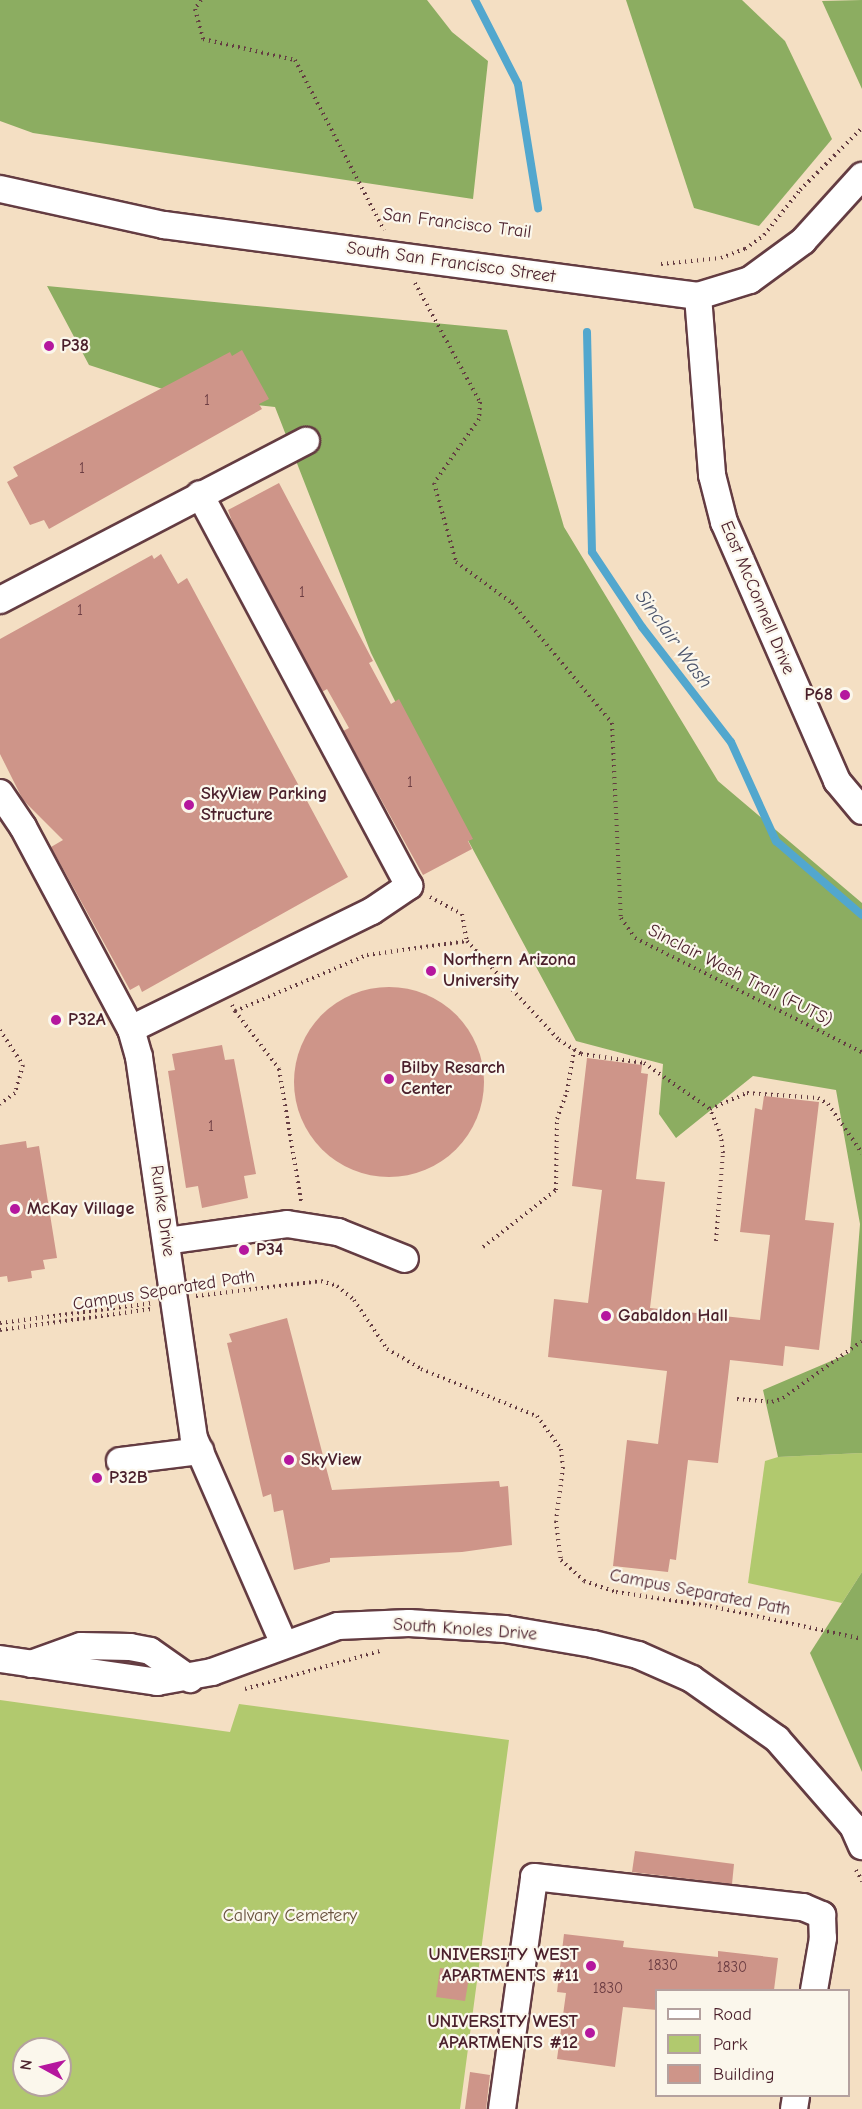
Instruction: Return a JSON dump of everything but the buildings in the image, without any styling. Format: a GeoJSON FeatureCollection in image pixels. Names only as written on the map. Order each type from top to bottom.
{"type":"FeatureCollection","features":[{"type":"Feature","properties":{"kind":"street","name":"South San Francisco Street"},"geometry":{"type":"LineString","coordinates":[[0,189],[164,225],[397,242],[698,296],[750,280],[802,242],[862,176]]}},
{"type":"Feature","properties":{"kind":"street","name":"East McConnell Drive"},"geometry":{"type":"LineString","coordinates":[[698,296],[712,475],[724,522],[837,781],[862,811]]}},
{"type":"Feature","properties":{"kind":"street"},"geometry":{"type":"LineString","coordinates":[[0,600],[200,494],[306,441]]}},
{"type":"Feature","properties":{"kind":"street"},"geometry":{"type":"LineString","coordinates":[[131,1029],[372,911],[409,886],[200,494]]}},
{"type":"Feature","properties":{"kind":"street","name":"Runke Drive"},"geometry":{"type":"LineString","coordinates":[[0,793],[23,827],[131,1029],[140,1057],[194,1438],[284,1644]]}},
{"type":"Feature","properties":{"kind":"street"},"geometry":{"type":"LineString","coordinates":[[166,1241],[287,1224],[338,1232],[405,1259]]}},
{"type":"Feature","properties":{"kind":"street"},"geometry":{"type":"LineString","coordinates":[[120,1461],[200,1451]]}},
{"type":"Feature","properties":{"kind":"street","name":"South Knoles Drive"},"geometry":{"type":"LineString","coordinates":[[0,1659],[30,1664],[81,1646],[130,1647],[150,1651],[190,1678],[249,1660],[284,1644],[338,1626],[409,1623],[505,1629],[638,1655],[692,1679],[777,1739],[853,1826],[857,1855]]}},
{"type":"Feature","properties":{"kind":"street"},"geometry":{"type":"LineString","coordinates":[[502,2109],[534,1877],[803,1907],[822,1914],[823,1938],[814,1989]]}},
{"type":"Feature","properties":{"kind":"path","name":"Sinclair Wash Trail (FUTS)"},"geometry":{"type":"LineString","coordinates":[[201,0],[195,9],[203,39],[296,60],[384,230],[397,242],[480,402],[479,419],[434,483],[456,562],[512,603],[612,723],[621,918],[634,938],[862,1052]]}},
{"type":"Feature","properties":{"kind":"path"},"geometry":{"type":"LineString","coordinates":[[651,262],[696,262],[745,249],[764,235],[800,190],[862,128]]}},
{"type":"Feature","properties":{"kind":"path","name":"San Francisco Trail"},"geometry":{"type":"LineString","coordinates":[[373,228],[384,230],[397,242]]}},
{"type":"Feature","properties":{"kind":"path"},"geometry":{"type":"LineString","coordinates":[[409,886],[462,914],[467,941],[559,1040],[581,1054],[644,1063],[710,1109],[721,1136],[723,1153],[716,1241]]}},
{"type":"Feature","properties":{"kind":"path"},"geometry":{"type":"LineString","coordinates":[[235,1011],[367,955],[467,941]]}},
{"type":"Feature","properties":{"kind":"path"},"geometry":{"type":"LineString","coordinates":[[223,984],[235,1011],[279,1069],[306,1227]]}},
{"type":"Feature","properties":{"kind":"path"},"geometry":{"type":"LineString","coordinates":[[0,1030],[23,1065],[15,1093],[0,1104]]}},
{"type":"Feature","properties":{"kind":"path"},"geometry":{"type":"LineString","coordinates":[[483,1247],[556,1190],[557,1119],[567,1092],[574,1050]]}},
{"type":"Feature","properties":{"kind":"path"},"geometry":{"type":"LineString","coordinates":[[710,1109],[747,1093],[818,1098],[828,1104],[862,1153]]}},
{"type":"Feature","properties":{"kind":"path","name":"Campus Separated Path"},"geometry":{"type":"LineString","coordinates":[[0,1330],[149,1310],[174,1300],[321,1281],[337,1287],[354,1300],[387,1349],[421,1369],[537,1416],[552,1432],[561,1449],[563,1467],[556,1521],[561,1560],[584,1581],[616,1592],[710,1606],[862,1639]]}},
{"type":"Feature","properties":{"kind":"path"},"geometry":{"type":"LineString","coordinates":[[0,1323],[174,1300]]}},
{"type":"Feature","properties":{"kind":"path"},"geometry":{"type":"LineString","coordinates":[[737,1399],[772,1402],[783,1398],[862,1341]]}},
{"type":"Feature","properties":{"kind":"path"},"geometry":{"type":"LineString","coordinates":[[239,1690],[392,1647]]}},
{"type":"Feature","properties":{"kind":"path"},"geometry":{"type":"LineString","coordinates":[[857,1855],[862,1881]]}},
{"type":"Feature","properties":{"kind":"green space"},"geometry":{"type":"Polygon","coordinates":[[[0,0],[427,0],[452,32],[488,61],[473,199],[33,133],[0,121],[0,0]]]}},
{"type":"Feature","properties":{"kind":"green space"},"geometry":{"type":"Polygon","coordinates":[[[626,0],[742,0],[785,41],[832,139],[759,226],[694,208],[626,0]]]}},
{"type":"Feature","properties":{"kind":"green space"},"geometry":{"type":"Polygon","coordinates":[[[862,0],[862,89],[822,1],[862,0]]]}},
{"type":"Feature","properties":{"kind":"green space"},"geometry":{"type":"Polygon","coordinates":[[[47,286],[507,330],[564,527],[718,781],[862,903],[862,1453],[778,1457],[763,1390],[850,1353],[860,1224],[836,1090],[753,1076],[676,1138],[659,1114],[663,1064],[576,1041],[421,753],[371,653],[275,407],[190,398],[89,365],[47,286]]]}},
{"type":"Feature","properties":{"kind":"green space"},"geometry":{"type":"Polygon","coordinates":[[[862,1453],[862,1572],[842,1603],[748,1583],[765,1461],[778,1457],[862,1453]]]}},
{"type":"Feature","properties":{"kind":"green space"},"geometry":{"type":"Polygon","coordinates":[[[862,1572],[862,1772],[810,1653],[862,1572]]]}},
{"type":"Feature","properties":{"kind":"green space","name":"Calvary Cemetery"},"geometry":{"type":"Polygon","coordinates":[[[0,1700],[230,1732],[239,1704],[509,1740],[460,2109],[0,2109],[0,1700]]]}},
{"type":"Feature","properties":{"kind":"waterway","name":"Sinclair Wash"},"geometry":{"type":"LineString","coordinates":[[475,0],[518,84],[538,208]]}},
{"type":"Feature","properties":{"kind":"waterway","name":"Sinclair Wash"},"geometry":{"type":"LineString","coordinates":[[587,332],[592,552],[642,627],[731,742],[776,841],[862,915]]}},
{"type":"Feature","properties":{"kind":"place","name":"P38"},"geometry":{"type":"Point","coordinates":[49,346]}},
{"type":"Feature","properties":{"kind":"place","name":"P68"},"geometry":{"type":"Point","coordinates":[845,695]}},
{"type":"Feature","properties":{"kind":"place","name":"SkyView Parking Structure"},"geometry":{"type":"Point","coordinates":[189,805]}},
{"type":"Feature","properties":{"kind":"place","name":"Northern Arizona University"},"geometry":{"type":"Point","coordinates":[431,971]}},
{"type":"Feature","properties":{"kind":"place","name":"P32A"},"geometry":{"type":"Point","coordinates":[56,1020]}},
{"type":"Feature","properties":{"kind":"place","name":"Bilby Resarch Center"},"geometry":{"type":"Point","coordinates":[389,1079]}},
{"type":"Feature","properties":{"kind":"place","name":"McKay Village"},"geometry":{"type":"Point","coordinates":[15,1209]}},
{"type":"Feature","properties":{"kind":"place","name":"P34"},"geometry":{"type":"Point","coordinates":[244,1250]}},
{"type":"Feature","properties":{"kind":"place","name":"Gabaldon Hall"},"geometry":{"type":"Point","coordinates":[606,1316]}},
{"type":"Feature","properties":{"kind":"place","name":"SkyView"},"geometry":{"type":"Point","coordinates":[289,1460]}},
{"type":"Feature","properties":{"kind":"place","name":"P32B"},"geometry":{"type":"Point","coordinates":[97,1478]}},
{"type":"Feature","properties":{"kind":"place","name":"UNIVERSITY WEST APARTMENTS #11"},"geometry":{"type":"Point","coordinates":[591,1966]}},
{"type":"Feature","properties":{"kind":"place","name":"UNIVERSITY WEST APARTMENTS #12"},"geometry":{"type":"Point","coordinates":[590,2033]}}]}
